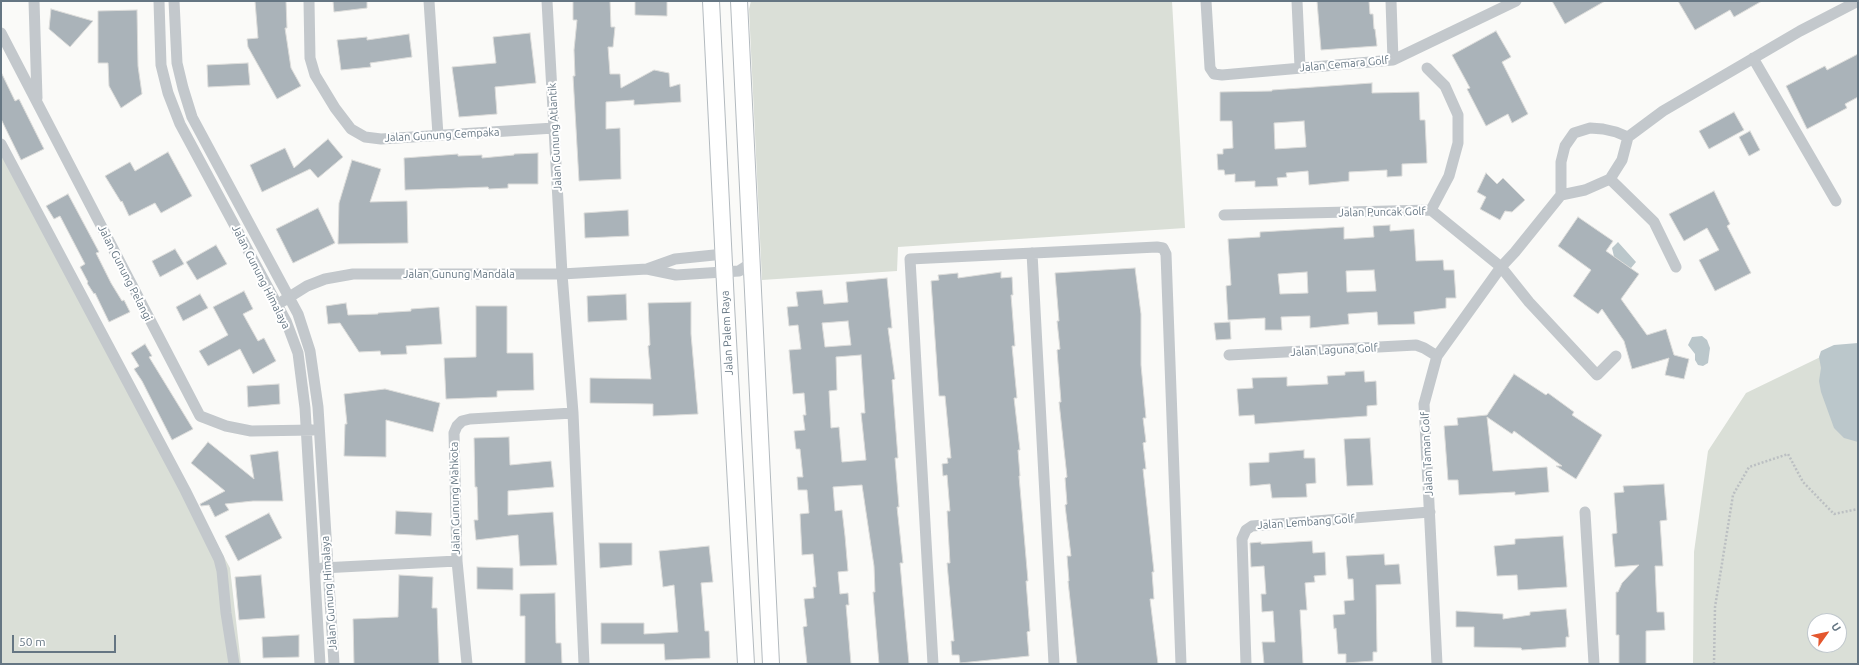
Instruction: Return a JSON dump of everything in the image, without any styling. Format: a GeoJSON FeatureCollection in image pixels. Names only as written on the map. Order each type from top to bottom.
{"type":"FeatureCollection","features":[{"type":"Feature","properties":{"kind":"street"},"geometry":{"type":"LineString","coordinates":[[34,1],[37,102]]}},
{"type":"Feature","properties":{"kind":"street","name":"Jalan Gunung Himalaya"},"geometry":{"type":"LineString","coordinates":[[159,1],[161,65],[168,93],[180,124],[286,321],[298,353],[305,408],[313,569],[320,664]]}},
{"type":"Feature","properties":{"kind":"street","name":"Jalan Gunung Himalaya"},"geometry":{"type":"LineString","coordinates":[[174,1],[177,62],[192,118],[298,314],[310,351],[320,430],[334,664]]}},
{"type":"Feature","properties":{"kind":"street","name":"Jalan Gunung Cempaka"},"geometry":{"type":"LineString","coordinates":[[309,1],[310,58],[315,75],[335,108],[351,129],[365,137],[381,139],[554,128]]}},
{"type":"Feature","properties":{"kind":"street"},"geometry":{"type":"LineString","coordinates":[[429,1],[438,135]]}},
{"type":"Feature","properties":{"kind":"street","name":"Jalan Gunung Atlantik"},"geometry":{"type":"LineString","coordinates":[[547,1],[562,274]]}},
{"type":"Feature","properties":{"kind":"street","name":"Jalan Palem Raya"},"geometry":{"type":"LineString","coordinates":[[711,1],[724,272],[746,664]]}},
{"type":"Feature","properties":{"kind":"street"},"geometry":{"type":"LineString","coordinates":[[739,1],[750,264],[771,664]]}},
{"type":"Feature","properties":{"kind":"street","name":"Jalan Cemara Golf"},"geometry":{"type":"LineString","coordinates":[[1206,1],[1210,68],[1214,74],[1222,75],[1393,60],[1513,2]]}},
{"type":"Feature","properties":{"kind":"street"},"geometry":{"type":"LineString","coordinates":[[1298,1],[1300,67]]}},
{"type":"Feature","properties":{"kind":"street"},"geometry":{"type":"LineString","coordinates":[[1391,1],[1393,60]]}},
{"type":"Feature","properties":{"kind":"street"},"geometry":{"type":"LineString","coordinates":[[1561,195],[1585,190],[1610,179],[1622,160],[1628,137],[1663,111],[1800,31],[1858,1]]}},
{"type":"Feature","properties":{"kind":"street","name":"Jalan Gunung Pelangi"},"geometry":{"type":"LineString","coordinates":[[1,33],[200,416],[226,426],[251,432],[320,430]]}},
{"type":"Feature","properties":{"kind":"street"},"geometry":{"type":"LineString","coordinates":[[1753,58],[1836,201]]}},
{"type":"Feature","properties":{"kind":"street"},"geometry":{"type":"LineString","coordinates":[[1427,68],[1445,86],[1458,114],[1458,143],[1450,176],[1431,210]]}},
{"type":"Feature","properties":{"kind":"street"},"geometry":{"type":"LineString","coordinates":[[1500,267],[1515,252],[1561,195],[1562,162],[1565,146],[1574,133],[1590,128],[1616,132],[1628,137]]}},
{"type":"Feature","properties":{"kind":"street"},"geometry":{"type":"LineString","coordinates":[[1,144],[188,497],[219,559],[222,571],[226,613],[234,664]]}},
{"type":"Feature","properties":{"kind":"street"},"geometry":{"type":"LineString","coordinates":[[1610,179],[1654,222],[1676,267]]}},
{"type":"Feature","properties":{"kind":"street","name":"Jalan Puncak Golf"},"geometry":{"type":"LineString","coordinates":[[1224,215],[1431,210],[1500,267],[1529,302],[1597,375],[1616,356]]}},
{"type":"Feature","properties":{"kind":"street"},"geometry":{"type":"LineString","coordinates":[[933,664],[910,259],[1157,247],[1163,248],[1166,254],[1181,664]]}},
{"type":"Feature","properties":{"kind":"street"},"geometry":{"type":"LineString","coordinates":[[1032,253],[1054,664]]}},
{"type":"Feature","properties":{"kind":"street","name":"Jalan Gunung Mandala"},"geometry":{"type":"LineString","coordinates":[[647,269],[675,259],[724,254]]}},
{"type":"Feature","properties":{"kind":"street","name":"Jalan Gunung Mandala"},"geometry":{"type":"LineString","coordinates":[[277,304],[307,286],[324,279],[353,274],[562,274],[647,269],[676,275],[739,271],[750,264]]}},
{"type":"Feature","properties":{"kind":"street","name":"Jalan Taman Golf"},"geometry":{"type":"LineString","coordinates":[[1437,664],[1424,404],[1437,356],[1500,267]]}},
{"type":"Feature","properties":{"kind":"street"},"geometry":{"type":"LineString","coordinates":[[562,274],[573,414],[584,664]]}},
{"type":"Feature","properties":{"kind":"street"},"geometry":{"type":"LineString","coordinates":[[726,306],[731,299],[740,294],[745,296],[752,303]]}},
{"type":"Feature","properties":{"kind":"street","name":"Jalan Laguna Golf"},"geometry":{"type":"LineString","coordinates":[[1229,355],[1416,346],[1437,356]]}},
{"type":"Feature","properties":{"kind":"street","name":"Jalan Gunung Mahkota"},"geometry":{"type":"LineString","coordinates":[[467,664],[457,560],[454,433],[457,426],[462,421],[470,419],[573,414]]}},
{"type":"Feature","properties":{"kind":"street","name":"Jalan Lembang Golf"},"geometry":{"type":"LineString","coordinates":[[1246,664],[1242,539],[1246,530],[1252,526],[1430,512]]}},
{"type":"Feature","properties":{"kind":"street"},"geometry":{"type":"LineString","coordinates":[[1585,512],[1594,664]]}},
{"type":"Feature","properties":{"kind":"street"},"geometry":{"type":"LineString","coordinates":[[313,569],[457,560]]}},
{"type":"Feature","properties":{"kind":"path"},"geometry":{"type":"LineString","coordinates":[[1714,664],[1715,607],[1733,495],[1749,467],[1788,454],[1804,482],[1834,514],[1858,509]]}},
{"type":"Feature","properties":{"kind":"shaded area"},"geometry":{"type":"Polygon","coordinates":[[[751,1],[1172,1],[1185,228],[898,247],[897,271],[762,280],[749,9],[751,1]]]}},
{"type":"Feature","properties":{"kind":"shaded area"},"geometry":{"type":"Polygon","coordinates":[[[1,141],[230,568],[241,664],[1,664],[1,141]]]}},
{"type":"Feature","properties":{"kind":"shaded area"},"geometry":{"type":"Polygon","coordinates":[[[1618,242],[1636,262],[1631,268],[1623,268],[1615,261],[1612,248],[1618,242]]]}},
{"type":"Feature","properties":{"kind":"shaded area"},"geometry":{"type":"Polygon","coordinates":[[[1702,336],[1707,340],[1710,348],[1708,363],[1703,366],[1698,365],[1695,360],[1695,354],[1688,345],[1692,337],[1702,336]]]}},
{"type":"Feature","properties":{"kind":"shaded area"},"geometry":{"type":"Polygon","coordinates":[[[1858,343],[1858,442],[1844,438],[1834,428],[1821,392],[1819,381],[1821,368],[1819,357],[1821,351],[1834,345],[1858,343]]]}},
{"type":"Feature","properties":{"kind":"shaded area"},"geometry":{"type":"Polygon","coordinates":[[[1858,345],[1858,664],[1693,664],[1694,552],[1708,451],[1746,393],[1839,348],[1858,345]]]}},
{"type":"Feature","properties":{"kind":"building"},"geometry":{"type":"Polygon","coordinates":[[[255,1],[286,1],[287,28],[285,28],[291,68],[301,86],[277,99],[248,47],[247,39],[258,38],[255,1]]]}},
{"type":"Feature","properties":{"kind":"building"},"geometry":{"type":"Polygon","coordinates":[[[333,1],[367,1],[367,8],[334,12],[333,1]]]}},
{"type":"Feature","properties":{"kind":"building"},"geometry":{"type":"Polygon","coordinates":[[[573,1],[610,1],[611,27],[615,27],[613,47],[608,47],[610,74],[620,74],[621,88],[654,70],[669,73],[670,87],[680,84],[681,102],[634,105],[634,100],[606,102],[606,129],[620,128],[621,179],[579,181],[573,76],[575,76],[574,50],[577,20],[573,20],[573,1]]]}},
{"type":"Feature","properties":{"kind":"building"},"geometry":{"type":"Polygon","coordinates":[[[635,1],[667,1],[667,16],[635,15],[635,1]]]}},
{"type":"Feature","properties":{"kind":"building"},"geometry":{"type":"Polygon","coordinates":[[[1317,1],[1369,1],[1370,14],[1373,14],[1377,46],[1321,50],[1317,1]]]}},
{"type":"Feature","properties":{"kind":"building"},"geometry":{"type":"Polygon","coordinates":[[[1552,1],[1605,1],[1565,24],[1552,1]]]}},
{"type":"Feature","properties":{"kind":"building"},"geometry":{"type":"Polygon","coordinates":[[[1678,1],[1762,1],[1734,17],[1730,10],[1695,30],[1678,1]]]}},
{"type":"Feature","properties":{"kind":"building"},"geometry":{"type":"Polygon","coordinates":[[[51,9],[93,21],[70,47],[49,29],[51,9]]]}},
{"type":"Feature","properties":{"kind":"building"},"geometry":{"type":"Polygon","coordinates":[[[137,10],[138,66],[142,94],[121,108],[109,86],[108,63],[98,63],[98,11],[137,10]]]}},
{"type":"Feature","properties":{"kind":"building"},"geometry":{"type":"Polygon","coordinates":[[[1496,31],[1511,57],[1502,62],[1528,114],[1512,123],[1508,114],[1486,126],[1467,89],[1470,88],[1452,55],[1496,31]]]}},
{"type":"Feature","properties":{"kind":"building"},"geometry":{"type":"Polygon","coordinates":[[[530,33],[536,83],[495,87],[497,114],[459,117],[452,67],[496,63],[493,37],[530,33]]]}},
{"type":"Feature","properties":{"kind":"building"},"geometry":{"type":"Polygon","coordinates":[[[409,34],[412,57],[370,63],[371,67],[341,70],[337,40],[367,37],[367,40],[409,34]]]}},
{"type":"Feature","properties":{"kind":"building"},"geometry":{"type":"Polygon","coordinates":[[[1858,54],[1858,97],[1845,104],[1847,108],[1807,129],[1786,86],[1825,66],[1827,70],[1858,54]]]}},
{"type":"Feature","properties":{"kind":"building"},"geometry":{"type":"Polygon","coordinates":[[[248,63],[250,85],[208,87],[207,65],[248,63]]]}},
{"type":"Feature","properties":{"kind":"building"},"geometry":{"type":"Polygon","coordinates":[[[1,72],[15,101],[19,99],[44,149],[21,160],[1,119],[1,72]]]}},
{"type":"Feature","properties":{"kind":"building"},"geometry":{"type":"Polygon","coordinates":[[[1372,83],[1372,93],[1419,92],[1420,120],[1425,120],[1427,163],[1402,164],[1402,176],[1387,177],[1387,170],[1349,172],[1349,181],[1309,185],[1308,171],[1286,173],[1287,177],[1277,178],[1278,186],[1255,187],[1255,181],[1235,182],[1235,174],[1225,175],[1224,170],[1218,170],[1217,154],[1223,154],[1223,149],[1233,148],[1232,121],[1220,121],[1220,92],[1372,83]],[[1304,121],[1274,123],[1275,149],[1306,147],[1304,121]]]}},
{"type":"Feature","properties":{"kind":"building"},"geometry":{"type":"Polygon","coordinates":[[[1734,112],[1744,130],[1709,149],[1699,131],[1734,112]]]}},
{"type":"Feature","properties":{"kind":"building"},"geometry":{"type":"Polygon","coordinates":[[[1750,131],[1760,150],[1749,156],[1739,137],[1750,131]]]}},
{"type":"Feature","properties":{"kind":"building"},"geometry":{"type":"Polygon","coordinates":[[[328,139],[343,157],[318,178],[310,169],[262,192],[250,165],[285,148],[294,168],[328,139]]]}},
{"type":"Feature","properties":{"kind":"building"},"geometry":{"type":"Polygon","coordinates":[[[168,152],[192,196],[161,213],[155,203],[129,216],[122,201],[121,202],[105,176],[130,162],[135,171],[168,152]]]}},
{"type":"Feature","properties":{"kind":"building"},"geometry":{"type":"Polygon","coordinates":[[[538,153],[538,184],[508,184],[508,188],[489,189],[488,187],[405,190],[404,158],[458,154],[458,156],[482,155],[482,158],[538,153]]]}},
{"type":"Feature","properties":{"kind":"building"},"geometry":{"type":"Polygon","coordinates":[[[352,160],[381,169],[370,202],[407,201],[408,243],[338,244],[339,203],[352,160]]]}},
{"type":"Feature","properties":{"kind":"building"},"geometry":{"type":"Polygon","coordinates":[[[1486,173],[1497,184],[1503,178],[1525,200],[1512,212],[1505,211],[1500,220],[1480,209],[1486,197],[1477,192],[1486,173]]]}},
{"type":"Feature","properties":{"kind":"building"},"geometry":{"type":"Polygon","coordinates":[[[1714,191],[1730,224],[1727,226],[1751,273],[1715,291],[1699,260],[1719,250],[1707,228],[1684,241],[1669,214],[1714,191]]]}},
{"type":"Feature","properties":{"kind":"building"},"geometry":{"type":"Polygon","coordinates":[[[68,194],[99,252],[96,253],[111,283],[122,301],[124,300],[130,312],[109,322],[95,293],[94,294],[87,283],[88,282],[80,267],[85,264],[60,216],[54,219],[46,206],[68,194]]]}},
{"type":"Feature","properties":{"kind":"building"},"geometry":{"type":"Polygon","coordinates":[[[318,208],[335,243],[293,263],[276,229],[318,208]]]}},
{"type":"Feature","properties":{"kind":"building"},"geometry":{"type":"Polygon","coordinates":[[[628,210],[629,236],[585,238],[584,213],[628,210]]]}},
{"type":"Feature","properties":{"kind":"building"},"geometry":{"type":"Polygon","coordinates":[[[1578,217],[1613,241],[1606,251],[1639,274],[1621,299],[1647,335],[1666,329],[1674,355],[1689,359],[1684,379],[1665,375],[1669,358],[1632,369],[1624,341],[1602,309],[1598,314],[1573,296],[1591,270],[1558,246],[1578,217]]]}},
{"type":"Feature","properties":{"kind":"building"},"geometry":{"type":"Polygon","coordinates":[[[1390,225],[1390,231],[1414,229],[1416,261],[1443,260],[1444,270],[1454,270],[1456,298],[1446,298],[1446,308],[1414,312],[1415,324],[1378,325],[1377,312],[1348,314],[1349,324],[1310,328],[1310,316],[1281,317],[1282,330],[1265,330],[1265,318],[1228,320],[1226,286],[1231,285],[1228,239],[1260,237],[1260,232],[1344,227],[1344,239],[1374,237],[1373,226],[1390,225]],[[1374,270],[1346,271],[1347,292],[1376,291],[1374,270]],[[1307,272],[1278,274],[1280,294],[1308,293],[1307,272]]]}},
{"type":"Feature","properties":{"kind":"building"},"geometry":{"type":"Polygon","coordinates":[[[216,245],[227,264],[197,280],[186,262],[216,245]]]}},
{"type":"Feature","properties":{"kind":"building"},"geometry":{"type":"Polygon","coordinates":[[[175,249],[184,264],[160,277],[152,261],[175,249]]]}},
{"type":"Feature","properties":{"kind":"building"},"geometry":{"type":"Polygon","coordinates":[[[1135,268],[1141,314],[1141,365],[1146,418],[1143,418],[1146,442],[1143,443],[1146,469],[1143,469],[1154,572],[1152,572],[1154,599],[1150,599],[1158,664],[1077,664],[1068,581],[1067,556],[1071,556],[1065,505],[1067,504],[1065,478],[1067,477],[1059,402],[1061,402],[1057,350],[1060,349],[1055,273],[1135,268]]]}},
{"type":"Feature","properties":{"kind":"building"},"geometry":{"type":"Polygon","coordinates":[[[1001,272],[1001,278],[1012,277],[1013,295],[1011,295],[1015,346],[1012,346],[1017,398],[1014,398],[1020,450],[1018,450],[1019,476],[1028,581],[1026,581],[1030,631],[1027,632],[1029,656],[960,663],[959,655],[952,655],[951,641],[954,641],[947,563],[950,563],[947,511],[950,511],[947,475],[943,476],[942,464],[948,463],[947,458],[951,458],[945,396],[939,396],[931,281],[939,280],[938,275],[958,273],[958,278],[1001,272]]]}},
{"type":"Feature","properties":{"kind":"building"},"geometry":{"type":"Polygon","coordinates":[[[887,278],[892,328],[888,328],[895,379],[892,380],[898,458],[895,458],[899,507],[897,507],[903,563],[900,563],[909,664],[879,664],[873,592],[875,592],[874,566],[862,485],[833,487],[835,511],[842,510],[845,536],[848,571],[838,572],[840,594],[848,593],[849,605],[846,605],[851,664],[807,664],[803,627],[807,626],[804,599],[814,598],[813,587],[816,587],[813,554],[802,555],[800,514],[809,513],[807,490],[798,490],[797,477],[803,477],[800,449],[796,449],[794,431],[805,430],[803,415],[806,415],[804,393],[793,394],[789,350],[801,349],[798,325],[789,326],[787,307],[798,306],[796,292],[822,290],[824,304],[848,302],[846,282],[887,278]],[[848,321],[822,323],[825,347],[851,345],[848,321]],[[861,355],[836,357],[837,390],[829,391],[831,428],[839,427],[842,462],[866,460],[861,413],[865,413],[861,355]]]}},
{"type":"Feature","properties":{"kind":"building"},"geometry":{"type":"Polygon","coordinates":[[[244,291],[253,309],[243,314],[258,341],[264,338],[276,361],[253,374],[240,349],[208,366],[199,351],[228,335],[213,307],[244,291]]]}},
{"type":"Feature","properties":{"kind":"building"},"geometry":{"type":"Polygon","coordinates":[[[200,294],[208,308],[183,321],[176,307],[200,294]]]}},
{"type":"Feature","properties":{"kind":"building"},"geometry":{"type":"Polygon","coordinates":[[[626,294],[627,320],[588,322],[587,296],[626,294]]]}},
{"type":"Feature","properties":{"kind":"building"},"geometry":{"type":"Polygon","coordinates":[[[691,302],[691,334],[698,414],[653,416],[653,404],[590,403],[590,378],[651,379],[648,346],[650,345],[648,303],[691,302]]]}},
{"type":"Feature","properties":{"kind":"building"},"geometry":{"type":"Polygon","coordinates":[[[346,303],[348,315],[378,314],[411,311],[411,309],[439,307],[442,344],[406,346],[407,354],[381,355],[380,351],[359,352],[340,323],[328,324],[326,306],[346,303]]]}},
{"type":"Feature","properties":{"kind":"building"},"geometry":{"type":"Polygon","coordinates":[[[476,306],[507,306],[507,353],[533,353],[534,390],[497,391],[497,397],[446,399],[444,358],[476,357],[476,306]]]}},
{"type":"Feature","properties":{"kind":"building"},"geometry":{"type":"Polygon","coordinates":[[[1230,322],[1231,339],[1216,340],[1214,323],[1230,322]]]}},
{"type":"Feature","properties":{"kind":"building"},"geometry":{"type":"Polygon","coordinates":[[[145,344],[152,356],[149,357],[193,429],[172,440],[142,381],[134,369],[139,366],[131,353],[145,344]]]}},
{"type":"Feature","properties":{"kind":"building"},"geometry":{"type":"Polygon","coordinates":[[[1364,371],[1365,382],[1376,381],[1377,405],[1367,406],[1367,416],[1255,424],[1254,415],[1239,416],[1237,389],[1253,388],[1252,378],[1287,377],[1287,386],[1328,384],[1327,376],[1345,375],[1345,372],[1364,371]]]}},
{"type":"Feature","properties":{"kind":"building"},"geometry":{"type":"Polygon","coordinates":[[[1514,374],[1546,395],[1548,393],[1574,412],[1572,415],[1602,435],[1576,479],[1556,466],[1562,466],[1514,431],[1512,434],[1487,417],[1493,471],[1547,467],[1549,492],[1515,495],[1515,492],[1459,495],[1458,480],[1448,480],[1444,426],[1458,425],[1457,418],[1487,415],[1514,374]]]}},
{"type":"Feature","properties":{"kind":"building"},"geometry":{"type":"Polygon","coordinates":[[[279,384],[280,404],[248,407],[247,386],[279,384]]]}},
{"type":"Feature","properties":{"kind":"building"},"geometry":{"type":"Polygon","coordinates":[[[385,389],[440,403],[433,432],[386,420],[386,457],[344,456],[345,424],[347,424],[344,394],[385,389]]]}},
{"type":"Feature","properties":{"kind":"building"},"geometry":{"type":"Polygon","coordinates":[[[509,437],[510,465],[551,461],[554,487],[508,491],[508,515],[553,512],[557,565],[520,566],[518,535],[476,540],[474,520],[478,520],[477,487],[475,487],[474,438],[509,437]]]}},
{"type":"Feature","properties":{"kind":"building"},"geometry":{"type":"Polygon","coordinates":[[[1370,438],[1373,485],[1347,486],[1344,439],[1370,438]]]}},
{"type":"Feature","properties":{"kind":"building"},"geometry":{"type":"Polygon","coordinates":[[[208,442],[254,479],[250,455],[278,451],[283,501],[253,501],[225,504],[229,510],[215,517],[209,505],[201,506],[200,504],[225,491],[191,463],[208,442]]]}},
{"type":"Feature","properties":{"kind":"building"},"geometry":{"type":"Polygon","coordinates":[[[1304,450],[1304,458],[1315,458],[1316,483],[1306,484],[1307,497],[1272,498],[1270,484],[1250,486],[1249,463],[1269,462],[1269,453],[1304,450]]]}},
{"type":"Feature","properties":{"kind":"building"},"geometry":{"type":"Polygon","coordinates":[[[1664,484],[1667,520],[1660,521],[1663,566],[1655,566],[1657,612],[1664,612],[1665,630],[1646,631],[1646,664],[1619,664],[1619,635],[1616,635],[1616,592],[1618,592],[1622,583],[1639,565],[1615,567],[1612,534],[1617,533],[1614,493],[1624,492],[1623,486],[1664,484]]]}},
{"type":"Feature","properties":{"kind":"building"},"geometry":{"type":"Polygon","coordinates":[[[396,511],[432,513],[431,536],[395,534],[396,511]]]}},
{"type":"Feature","properties":{"kind":"building"},"geometry":{"type":"Polygon","coordinates":[[[269,513],[282,538],[238,561],[225,536],[269,513]]]}},
{"type":"Feature","properties":{"kind":"building"},"geometry":{"type":"Polygon","coordinates":[[[1563,536],[1567,587],[1518,590],[1517,575],[1497,576],[1494,546],[1515,544],[1515,539],[1563,536]]]}},
{"type":"Feature","properties":{"kind":"building"},"geometry":{"type":"Polygon","coordinates":[[[1312,541],[1313,553],[1325,552],[1326,575],[1314,576],[1315,582],[1305,583],[1307,610],[1300,610],[1303,664],[1264,664],[1262,642],[1275,642],[1273,611],[1262,612],[1261,594],[1266,594],[1264,566],[1251,567],[1250,543],[1261,542],[1261,544],[1312,541]]]}},
{"type":"Feature","properties":{"kind":"building"},"geometry":{"type":"Polygon","coordinates":[[[599,543],[632,543],[632,565],[600,568],[599,543]]]}},
{"type":"Feature","properties":{"kind":"building"},"geometry":{"type":"Polygon","coordinates":[[[709,546],[713,582],[701,583],[705,631],[709,631],[710,658],[665,660],[664,644],[601,644],[601,623],[644,623],[644,634],[678,632],[674,585],[663,587],[659,551],[709,546]]]}},
{"type":"Feature","properties":{"kind":"building"},"geometry":{"type":"Polygon","coordinates":[[[1384,554],[1385,565],[1399,564],[1401,584],[1376,585],[1377,652],[1373,652],[1373,661],[1346,663],[1346,654],[1338,654],[1336,628],[1334,629],[1333,615],[1345,614],[1344,601],[1354,600],[1353,579],[1348,579],[1346,556],[1384,554]]]}},
{"type":"Feature","properties":{"kind":"building"},"geometry":{"type":"Polygon","coordinates":[[[477,567],[513,568],[513,590],[477,589],[477,567]]]}},
{"type":"Feature","properties":{"kind":"building"},"geometry":{"type":"Polygon","coordinates":[[[261,575],[265,618],[239,620],[235,577],[261,575]]]}},
{"type":"Feature","properties":{"kind":"building"},"geometry":{"type":"Polygon","coordinates":[[[399,575],[433,577],[432,608],[437,608],[439,664],[354,664],[353,619],[398,617],[399,575]]]}},
{"type":"Feature","properties":{"kind":"building"},"geometry":{"type":"Polygon","coordinates":[[[555,593],[556,643],[561,643],[562,664],[525,664],[525,616],[520,616],[520,594],[555,593]]]}},
{"type":"Feature","properties":{"kind":"building"},"geometry":{"type":"Polygon","coordinates":[[[1566,609],[1569,637],[1566,637],[1566,647],[1522,650],[1521,648],[1474,647],[1474,627],[1456,627],[1456,611],[1503,614],[1503,619],[1530,615],[1530,612],[1566,609]]]}},
{"type":"Feature","properties":{"kind":"building"},"geometry":{"type":"Polygon","coordinates":[[[299,635],[299,657],[263,658],[262,637],[299,635]]]}}]}
